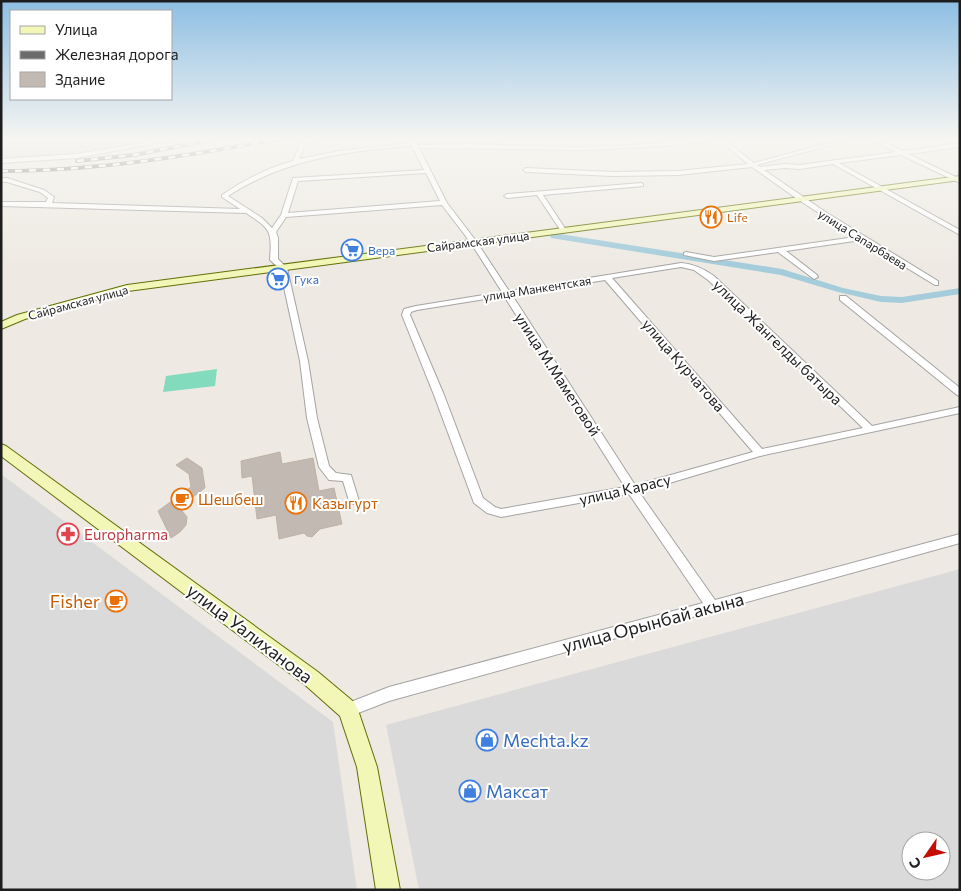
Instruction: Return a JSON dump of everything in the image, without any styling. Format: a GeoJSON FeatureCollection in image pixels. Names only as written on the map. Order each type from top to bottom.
{"type":"FeatureCollection","features":[{"type":"Feature","properties":{"kind":"main road","name":"Сайрамская улица"},"geometry":{"type":"LineString","coordinates":[[1,326],[21,317],[127,288],[944,181]]}},
{"type":"Feature","properties":{"kind":"main road","name":"улица Уалиханова"},"geometry":{"type":"LineString","coordinates":[[1,449],[311,678],[348,710]]}},
{"type":"Feature","properties":{"kind":"main road"},"geometry":{"type":"LineString","coordinates":[[348,710],[367,767],[388,890]]}},
{"type":"Feature","properties":{"kind":"street"},"geometry":{"type":"LineString","coordinates":[[9,181],[42,191],[50,197],[49,203]]}},
{"type":"Feature","properties":{"kind":"street"},"geometry":{"type":"LineString","coordinates":[[253,181],[224,196],[248,211],[273,232],[275,238],[274,260],[282,268],[304,361],[312,418],[324,467],[333,477],[347,478],[354,501]]}},
{"type":"Feature","properties":{"kind":"street"},"geometry":{"type":"LineString","coordinates":[[273,232],[284,215],[294,189],[295,181]]}},
{"type":"Feature","properties":{"kind":"street","name":"улица М.Маметовой"},"geometry":{"type":"LineString","coordinates":[[433,181],[444,203],[474,242],[632,490],[712,606]]}},
{"type":"Feature","properties":{"kind":"street","name":"улица Сапарбаева"},"geometry":{"type":"LineString","coordinates":[[773,181],[799,199],[935,283]]}},
{"type":"Feature","properties":{"kind":"street"},"geometry":{"type":"LineString","coordinates":[[867,181],[960,233]]}},
{"type":"Feature","properties":{"kind":"street"},"geometry":{"type":"LineString","coordinates":[[507,196],[641,185]]}},
{"type":"Feature","properties":{"kind":"street"},"geometry":{"type":"LineString","coordinates":[[539,194],[563,230]]}},
{"type":"Feature","properties":{"kind":"street"},"geometry":{"type":"LineString","coordinates":[[1,204],[49,203],[185,210],[248,211]]}},
{"type":"Feature","properties":{"kind":"street"},"geometry":{"type":"LineString","coordinates":[[284,215],[444,203]]}},
{"type":"Feature","properties":{"kind":"street"},"geometry":{"type":"LineString","coordinates":[[686,254],[714,259],[862,238]]}},
{"type":"Feature","properties":{"kind":"street"},"geometry":{"type":"LineString","coordinates":[[779,249],[814,277]]}},
{"type":"Feature","properties":{"kind":"street","name":"улица Манкентская"},"geometry":{"type":"LineString","coordinates":[[408,324],[406,315],[410,309],[681,265]]}},
{"type":"Feature","properties":{"kind":"street","name":"улица Жангелды батыра"},"geometry":{"type":"LineString","coordinates":[[681,265],[694,267],[711,278],[870,429]]}},
{"type":"Feature","properties":{"kind":"street","name":"улица Курчатова"},"geometry":{"type":"LineString","coordinates":[[607,277],[760,454]]}},
{"type":"Feature","properties":{"kind":"street"},"geometry":{"type":"LineString","coordinates":[[843,298],[960,393]]}},
{"type":"Feature","properties":{"kind":"street","name":"улица Карасу"},"geometry":{"type":"LineString","coordinates":[[408,324],[439,394],[478,500],[491,510],[501,513],[632,490],[760,454],[960,410]]}},
{"type":"Feature","properties":{"kind":"street","name":"улица Орынбай акына"},"geometry":{"type":"LineString","coordinates":[[348,710],[388,694],[960,538]]}},
{"type":"Feature","properties":{"kind":"shaded area"},"geometry":{"type":"Polygon","coordinates":[[[1,474],[333,722],[357,890],[1,890],[1,474]]]}},
{"type":"Feature","properties":{"kind":"shaded area"},"geometry":{"type":"Polygon","coordinates":[[[960,569],[960,890],[419,890],[386,725],[960,569]]]}},
{"type":"Feature","properties":{"kind":"green space"},"geometry":{"type":"Polygon","coordinates":[[[217,369],[215,386],[163,392],[166,376],[217,369]]]}},
{"type":"Feature","properties":{"kind":"building","name":"Казыгурт"},"geometry":{"type":"Polygon","coordinates":[[[280,452],[282,464],[313,458],[319,491],[334,488],[342,524],[320,529],[312,537],[304,533],[279,539],[276,515],[257,519],[252,476],[242,478],[241,461],[280,452]]]}},
{"type":"Feature","properties":{"kind":"building","name":"Шешбеш"},"geometry":{"type":"Polygon","coordinates":[[[187,458],[202,468],[205,488],[179,507],[187,517],[186,525],[171,538],[158,511],[191,487],[189,474],[176,465],[187,458]]]}},
{"type":"Feature","properties":{"kind":"waterway"},"geometry":{"type":"LineString","coordinates":[[554,236],[782,272],[841,290],[881,299],[902,300],[960,291]]}},
{"type":"Feature","properties":{"kind":"place","name":"Life"},"geometry":{"type":"Point","coordinates":[711,217]}},
{"type":"Feature","properties":{"kind":"place","name":"Вера"},"geometry":{"type":"Point","coordinates":[352,250]}},
{"type":"Feature","properties":{"kind":"place","name":"Гука"},"geometry":{"type":"Point","coordinates":[278,279]}},
{"type":"Feature","properties":{"kind":"place","name":"Шешбеш"},"geometry":{"type":"Point","coordinates":[182,499]}},
{"type":"Feature","properties":{"kind":"place","name":"Казыгурт"},"geometry":{"type":"Point","coordinates":[296,503]}},
{"type":"Feature","properties":{"kind":"place","name":"Europharma"},"geometry":{"type":"Point","coordinates":[68,534]}},
{"type":"Feature","properties":{"kind":"place","name":"Fisher"},"geometry":{"type":"Point","coordinates":[116,601]}},
{"type":"Feature","properties":{"kind":"place","name":"Mechta.kz"},"geometry":{"type":"Point","coordinates":[487,740]}},
{"type":"Feature","properties":{"kind":"place","name":"Максат"},"geometry":{"type":"Point","coordinates":[470,791]}}]}
